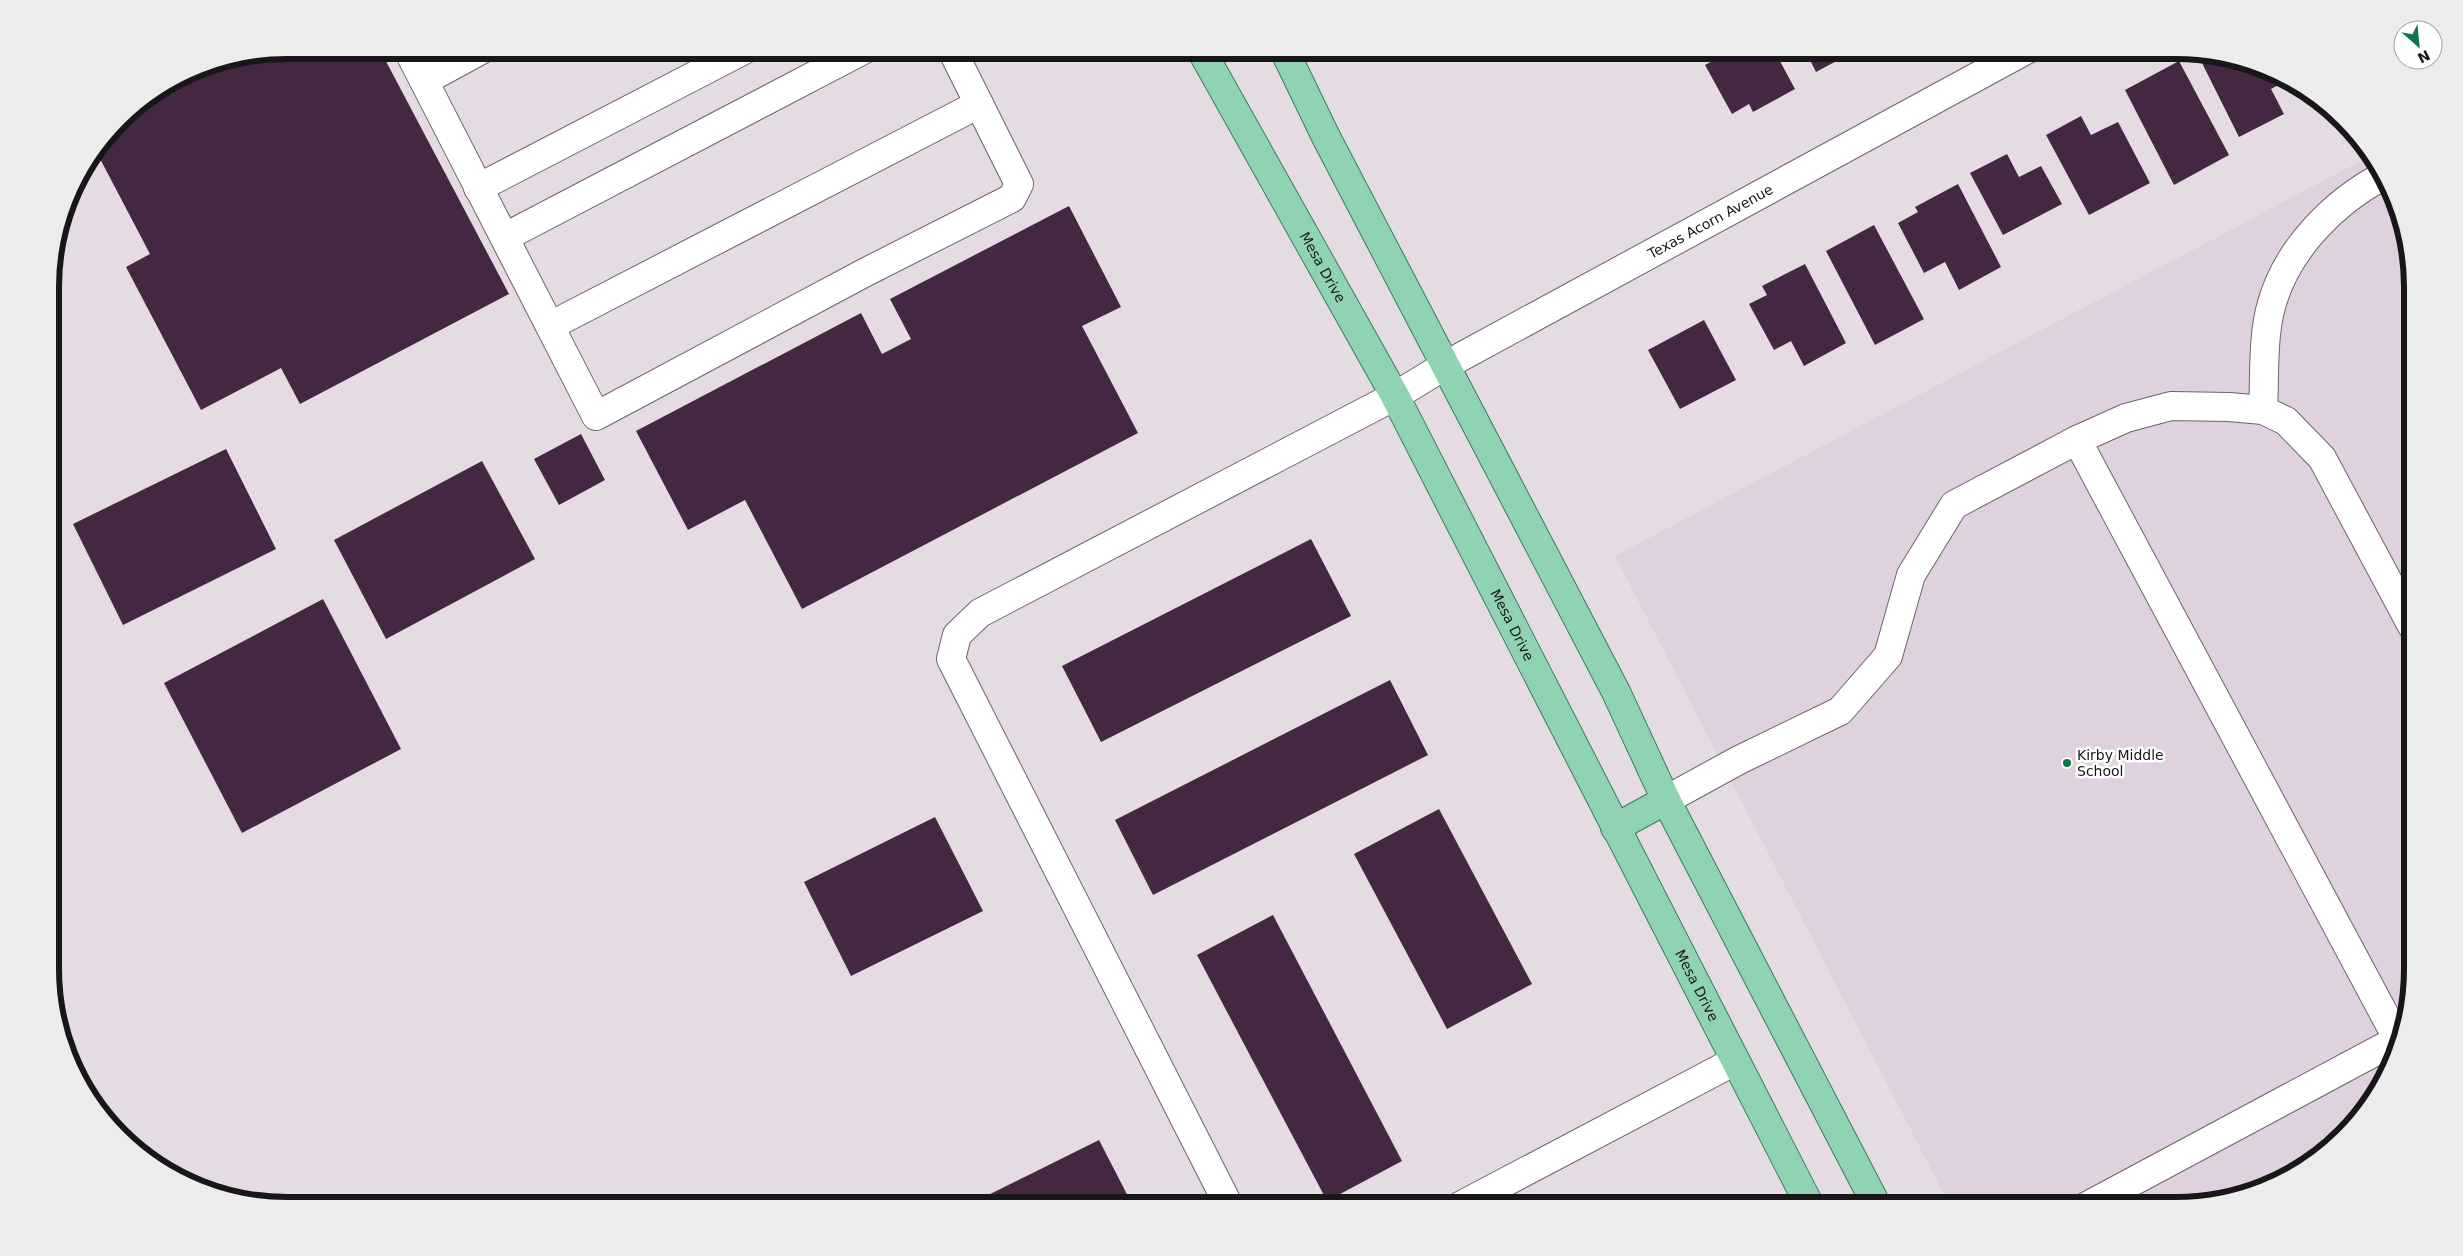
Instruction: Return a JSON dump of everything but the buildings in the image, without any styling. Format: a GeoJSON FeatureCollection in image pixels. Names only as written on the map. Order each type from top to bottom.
{"type":"FeatureCollection","features":[{"type":"Feature","properties":{"kind":"main road","name":"Mesa Drive"},"geometry":{"type":"LineString","coordinates":[[1206,59],[1395,396],[1805,1197]]}},
{"type":"Feature","properties":{"kind":"main road"},"geometry":{"type":"LineString","coordinates":[[1288,59],[1326,137],[1616,692],[1666,800],[1872,1197]]}},
{"type":"Feature","properties":{"kind":"main road"},"geometry":{"type":"LineString","coordinates":[[1615,828],[1666,800]]}},
{"type":"Feature","properties":{"kind":"street"},"geometry":{"type":"LineString","coordinates":[[413,59],[596,416],[857,277],[1012,198],[1019,184],[956,59]]}},
{"type":"Feature","properties":{"kind":"street"},"geometry":{"type":"LineString","coordinates":[[424,80],[464,59]]}},
{"type":"Feature","properties":{"kind":"street"},"geometry":{"type":"LineString","coordinates":[[478,188],[727,59]]}},
{"type":"Feature","properties":{"kind":"street"},"geometry":{"type":"LineString","coordinates":[[505,237],[846,59]]}},
{"type":"Feature","properties":{"kind":"street","name":"Texas Acorn Avenue"},"geometry":{"type":"LineString","coordinates":[[1224,1197],[951,659],[956,635],[980,613],[1395,396],[1446,365],[2009,59]]}},
{"type":"Feature","properties":{"kind":"street"},"geometry":{"type":"LineString","coordinates":[[550,326],[979,104]]}},
{"type":"Feature","properties":{"kind":"street"},"geometry":{"type":"LineString","coordinates":[[2263,410],[2268,329],[2272,304],[2282,276],[2301,247],[2322,221],[2346,199],[2377,179]]}},
{"type":"Feature","properties":{"kind":"street"},"geometry":{"type":"LineString","coordinates":[[1666,800],[1739,760],[1840,711],[1888,656],[1911,575],[1954,505],[2077,440],[2126,418],[2171,406],[2229,407],[2263,410],[2286,421],[2322,458],[2404,611]]}},
{"type":"Feature","properties":{"kind":"street"},"geometry":{"type":"LineString","coordinates":[[2077,440],[2394,1034]]}},
{"type":"Feature","properties":{"kind":"street"},"geometry":{"type":"LineString","coordinates":[[2104,1197],[2392,1041]]}},
{"type":"Feature","properties":{"kind":"street"},"geometry":{"type":"LineString","coordinates":[[1477,1197],[1735,1061]]}},
{"type":"Feature","properties":{"kind":"shaded area","name":"Kirby Middle School"},"geometry":{"type":"Polygon","coordinates":[[[2365,159],[2381,186],[2392,213],[2400,242],[2404,272],[2404,984],[2400,1014],[2392,1043],[2381,1070],[2366,1096],[2338,1131],[2303,1159],[2264,1180],[2221,1193],[2191,1197],[1945,1197],[1615,556],[2365,159]]]}},
{"type":"Feature","properties":{"kind":"place","name":"Kirby Middle School"},"geometry":{"type":"Point","coordinates":[2067,763]}}]}
